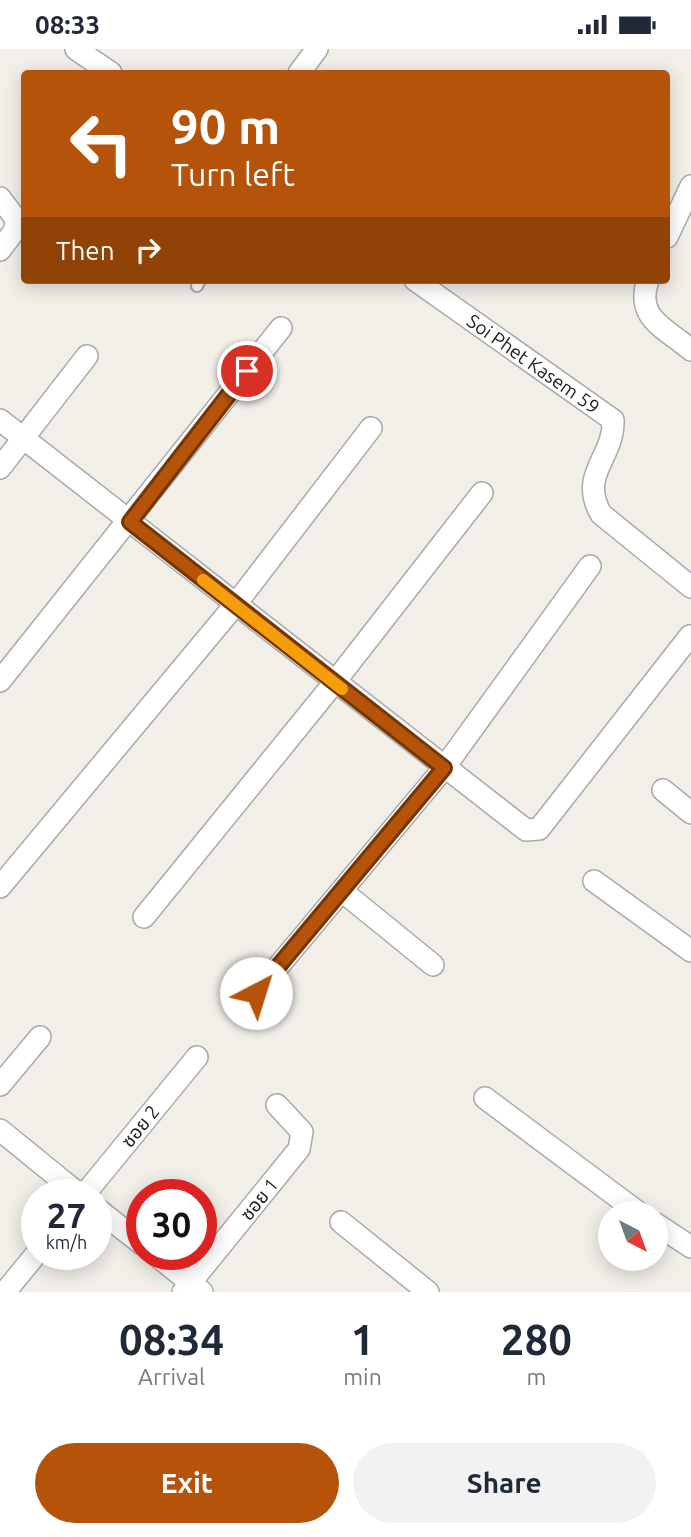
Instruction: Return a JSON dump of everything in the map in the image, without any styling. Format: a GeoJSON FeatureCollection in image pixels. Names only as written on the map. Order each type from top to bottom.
{"type":"FeatureCollection","features":[{"type":"Feature","properties":{"kind":"street"},"geometry":{"type":"LineString","coordinates":[[76,49],[107,70]]}},
{"type":"Feature","properties":{"kind":"street"},"geometry":{"type":"LineString","coordinates":[[301,70],[317,49]]}},
{"type":"Feature","properties":{"kind":"street"},"geometry":{"type":"LineString","coordinates":[[670,231],[691,186]]}},
{"type":"Feature","properties":{"kind":"street"},"geometry":{"type":"LineString","coordinates":[[0,198],[16,219],[15,230],[0,250]]}},
{"type":"Feature","properties":{"kind":"street","name":"Soi Phet Kasem 59"},"geometry":{"type":"LineString","coordinates":[[421,284],[613,420],[614,432],[592,484],[592,498],[601,514],[691,587]]}},
{"type":"Feature","properties":{"kind":"street"},"geometry":{"type":"LineString","coordinates":[[646,284],[642,296],[645,312],[691,350]]}},
{"type":"Feature","properties":{"kind":"street"},"geometry":{"type":"LineString","coordinates":[[0,681],[130,522],[281,328]]}},
{"type":"Feature","properties":{"kind":"street"},"geometry":{"type":"LineString","coordinates":[[0,468],[87,356]]}},
{"type":"Feature","properties":{"kind":"street"},"geometry":{"type":"LineString","coordinates":[[0,420],[526,830],[534,832],[690,636]]}},
{"type":"Feature","properties":{"kind":"street"},"geometry":{"type":"LineString","coordinates":[[0,887],[234,605],[371,428]]}},
{"type":"Feature","properties":{"kind":"street"},"geometry":{"type":"LineString","coordinates":[[144,917],[334,683],[482,493]]}},
{"type":"Feature","properties":{"kind":"street"},"geometry":{"type":"LineString","coordinates":[[256,993],[444,768],[590,566]]}},
{"type":"Feature","properties":{"kind":"street"},"geometry":{"type":"LineString","coordinates":[[663,790],[691,813]]}},
{"type":"Feature","properties":{"kind":"street"},"geometry":{"type":"LineString","coordinates":[[594,881],[691,951]]}},
{"type":"Feature","properties":{"kind":"street"},"geometry":{"type":"LineString","coordinates":[[342,891],[433,965]]}},
{"type":"Feature","properties":{"kind":"street"},"geometry":{"type":"LineString","coordinates":[[0,1085],[40,1037]]}},
{"type":"Feature","properties":{"kind":"street","name":"ซอย 2"},"geometry":{"type":"LineString","coordinates":[[95,1179],[197,1057]]}},
{"type":"Feature","properties":{"kind":"street"},"geometry":{"type":"LineString","coordinates":[[485,1098],[623,1201]]}},
{"type":"Feature","properties":{"kind":"street","name":"ซอย 1"},"geometry":{"type":"LineString","coordinates":[[192,1289],[299,1149],[302,1132],[277,1105]]}},
{"type":"Feature","properties":{"kind":"street"},"geometry":{"type":"LineString","coordinates":[[0,1130],[62,1179]]}},
{"type":"Feature","properties":{"kind":"street"},"geometry":{"type":"LineString","coordinates":[[112,1221],[126,1231]]}},
{"type":"Feature","properties":{"kind":"street"},"geometry":{"type":"LineString","coordinates":[[341,1222],[428,1292]]}},
{"type":"Feature","properties":{"kind":"street"},"geometry":{"type":"LineString","coordinates":[[668,1232],[691,1247]]}},
{"type":"Feature","properties":{"kind":"street"},"geometry":{"type":"LineString","coordinates":[[5,1292],[23,1270]]}},
{"type":"Feature","properties":{"kind":"street"},"geometry":{"type":"LineString","coordinates":[[172,1270],[192,1289]]}},
{"type":"Feature","properties":{"kind":"slow traffic"},"geometry":{"type":"LineString","coordinates":[[203,580],[342,689]]}},
{"type":"Feature","properties":{"kind":"route"},"geometry":{"type":"LineString","coordinates":[[247,371],[130,522],[444,768],[256,993]]}}]}
